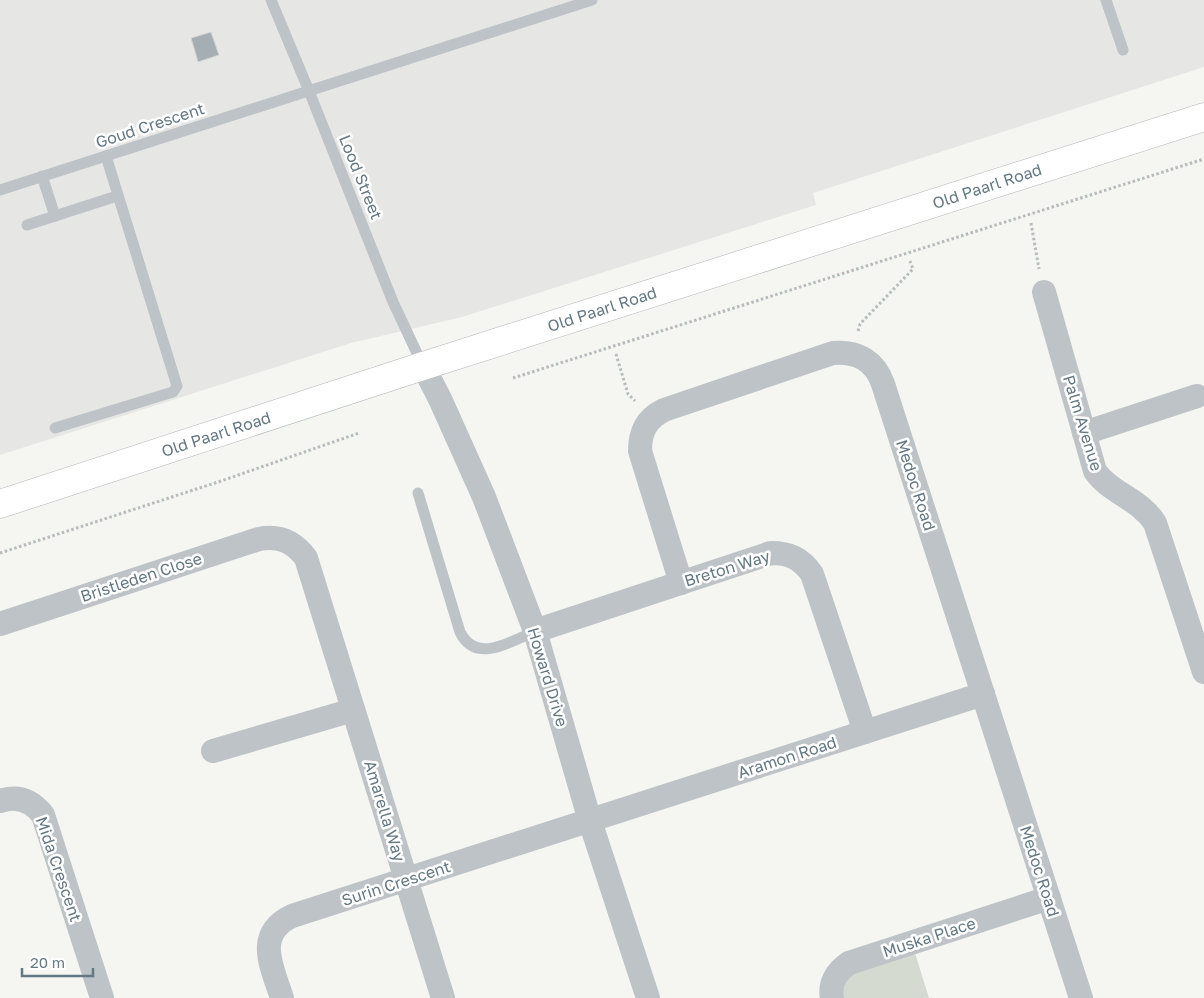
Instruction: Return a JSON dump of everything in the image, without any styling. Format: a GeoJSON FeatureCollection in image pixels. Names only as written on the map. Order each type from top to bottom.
{"type":"FeatureCollection","features":[{"type":"Feature","properties":{"kind":"main road","name":"Old Paarl Road"},"geometry":{"type":"LineString","coordinates":[[0,504],[423,366],[1204,117]]}},
{"type":"Feature","properties":{"kind":"street","name":"Palm Avenue"},"geometry":{"type":"LineString","coordinates":[[1044,292],[1095,471],[1097,475],[1143,508],[1156,523],[1204,672]]}},
{"type":"Feature","properties":{"kind":"street"},"geometry":{"type":"LineString","coordinates":[[681,582],[640,452],[642,431],[652,418],[664,410],[833,353],[854,354]]}},
{"type":"Feature","properties":{"kind":"street","name":"Medoc Road"},"geometry":{"type":"LineString","coordinates":[[854,354],[869,362],[880,375],[1081,998]]}},
{"type":"Feature","properties":{"kind":"street","name":"Howard Drive"},"geometry":{"type":"LineString","coordinates":[[423,366],[484,497],[535,631],[590,821],[648,998]]}},
{"type":"Feature","properties":{"kind":"street"},"geometry":{"type":"LineString","coordinates":[[1084,433],[1197,396]]}},
{"type":"Feature","properties":{"kind":"street","name":"Bristleden Close"},"geometry":{"type":"LineString","coordinates":[[0,624],[259,538],[275,537],[283,540]]}},
{"type":"Feature","properties":{"kind":"street","name":"Amarella Way"},"geometry":{"type":"LineString","coordinates":[[283,540],[294,545],[306,558],[444,998]]}},
{"type":"Feature","properties":{"kind":"street","name":"Breton Way"},"geometry":{"type":"LineString","coordinates":[[535,631],[771,553],[793,556],[800,560],[812,574],[865,732]]}},
{"type":"Feature","properties":{"kind":"street","name":"Aramon Road"},"geometry":{"type":"LineString","coordinates":[[590,821],[983,694]]}},
{"type":"Feature","properties":{"kind":"street"},"geometry":{"type":"LineString","coordinates":[[213,751],[353,710]]}},
{"type":"Feature","properties":{"kind":"street","name":"Mida Crescent"},"geometry":{"type":"LineString","coordinates":[[0,801],[9,798],[25,800],[43,815],[102,998]]}},
{"type":"Feature","properties":{"kind":"street","name":"Surin Crescent"},"geometry":{"type":"LineString","coordinates":[[282,998],[269,958],[268,949],[272,932],[277,925],[292,916],[590,821]]}},
{"type":"Feature","properties":{"kind":"street","name":"Muska Place"},"geometry":{"type":"LineString","coordinates":[[832,998],[832,985],[835,976],[841,968],[849,963],[1049,898]]}},
{"type":"Feature","properties":{"kind":"lane","name":"Lood Street"},"geometry":{"type":"LineString","coordinates":[[271,0],[309,90],[393,302],[423,366]]}},
{"type":"Feature","properties":{"kind":"lane","name":"Goud Crescent"},"geometry":{"type":"LineString","coordinates":[[0,190],[592,0]]}},
{"type":"Feature","properties":{"kind":"lane"},"geometry":{"type":"LineString","coordinates":[[1106,0],[1123,50]]}},
{"type":"Feature","properties":{"kind":"lane"},"geometry":{"type":"LineString","coordinates":[[55,428],[173,392],[177,386],[106,156]]}},
{"type":"Feature","properties":{"kind":"lane"},"geometry":{"type":"LineString","coordinates":[[42,176],[55,216]]}},
{"type":"Feature","properties":{"kind":"lane"},"geometry":{"type":"LineString","coordinates":[[27,225],[117,196]]}},
{"type":"Feature","properties":{"kind":"lane"},"geometry":{"type":"LineString","coordinates":[[418,493],[464,640],[480,648],[494,649],[535,631]]}},
{"type":"Feature","properties":{"kind":"path"},"geometry":{"type":"LineString","coordinates":[[514,378],[1204,159]]}},
{"type":"Feature","properties":{"kind":"path"},"geometry":{"type":"LineString","coordinates":[[1031,223],[1044,292]]}},
{"type":"Feature","properties":{"kind":"path"},"geometry":{"type":"LineString","coordinates":[[854,354],[860,324],[913,269],[910,261]]}},
{"type":"Feature","properties":{"kind":"path"},"geometry":{"type":"LineString","coordinates":[[616,354],[628,394],[652,418]]}},
{"type":"Feature","properties":{"kind":"path"},"geometry":{"type":"LineString","coordinates":[[0,553],[359,433]]}},
{"type":"Feature","properties":{"kind":"shaded area"},"geometry":{"type":"Polygon","coordinates":[[[0,0],[1204,0],[1204,67],[813,193],[816,205],[462,317],[351,343],[0,455],[0,0]]]}},
{"type":"Feature","properties":{"kind":"shaded area"},"geometry":{"type":"Polygon","coordinates":[[[914,950],[929,998],[841,998],[847,974],[914,950]]]}},
{"type":"Feature","properties":{"kind":"building"},"geometry":{"type":"Polygon","coordinates":[[[211,32],[219,55],[198,62],[191,38],[211,32]]]}}]}
